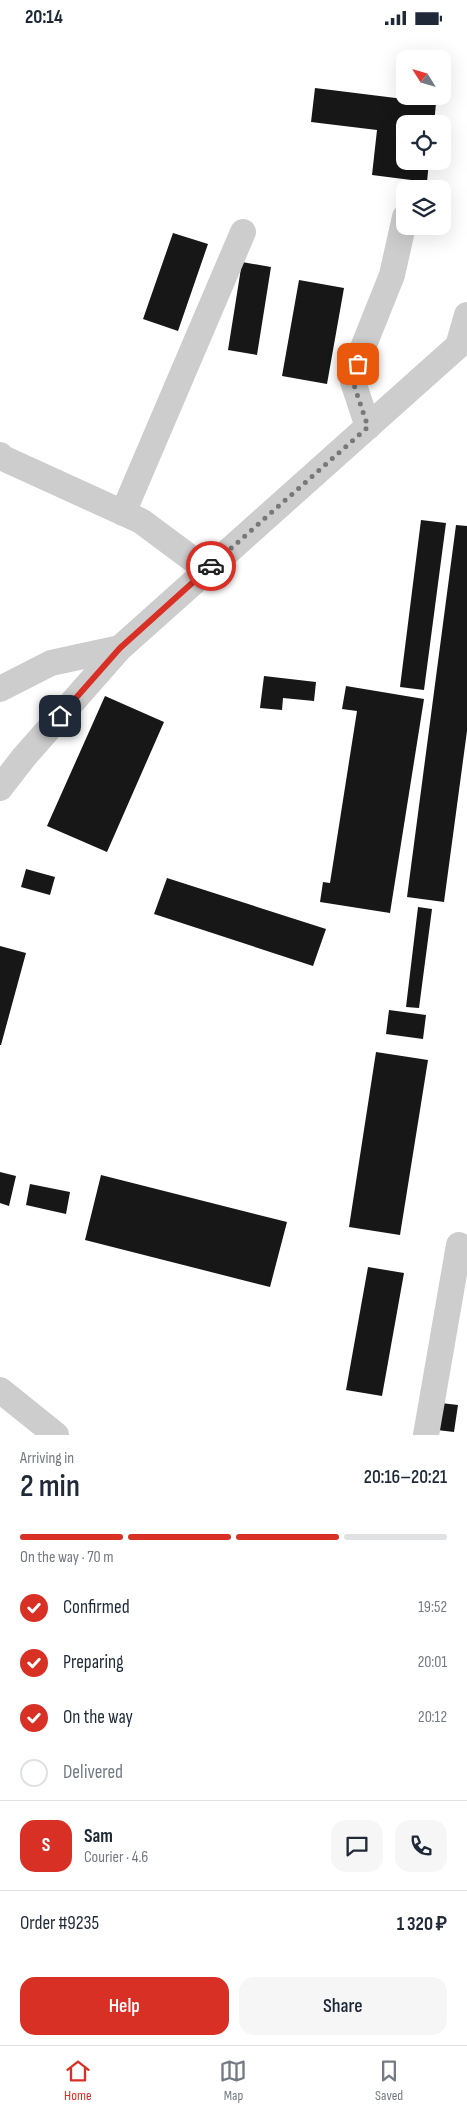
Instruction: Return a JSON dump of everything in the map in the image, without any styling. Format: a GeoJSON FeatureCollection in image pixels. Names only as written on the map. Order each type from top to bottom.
{"type":"FeatureCollection","features":[{"type":"Feature","properties":{"kind":"street"},"geometry":{"type":"LineString","coordinates":[[123,513],[243,232]]}},
{"type":"Feature","properties":{"kind":"street"},"geometry":{"type":"LineString","coordinates":[[368,427],[353,382],[364,345],[392,275],[401,235]]}},
{"type":"Feature","properties":{"kind":"street"},"geometry":{"type":"LineString","coordinates":[[0,788],[24,757],[120,648],[458,346],[467,315]]}},
{"type":"Feature","properties":{"kind":"street"},"geometry":{"type":"LineString","coordinates":[[0,455],[141,521],[207,570]]}},
{"type":"Feature","properties":{"kind":"street"},"geometry":{"type":"LineString","coordinates":[[0,689],[51,663],[120,648]]}},
{"type":"Feature","properties":{"kind":"street"},"geometry":{"type":"LineString","coordinates":[[426,1435],[459,1245]]}},
{"type":"Feature","properties":{"kind":"street"},"geometry":{"type":"LineString","coordinates":[[0,1390],[56,1435]]}},
{"type":"Feature","properties":{"kind":"building"},"geometry":{"type":"Polygon","coordinates":[[[315,88],[396,98],[396,105],[436,105],[435,115],[396,115],[396,170],[428,170],[427,180],[372,175],[377,130],[311,122],[315,88]]]}},
{"type":"Feature","properties":{"kind":"building"},"geometry":{"type":"Polygon","coordinates":[[[173,233],[208,244],[178,331],[143,319],[173,233]]]}},
{"type":"Feature","properties":{"kind":"building"},"geometry":{"type":"Polygon","coordinates":[[[242,262],[271,267],[257,355],[228,350],[242,262]]]}},
{"type":"Feature","properties":{"kind":"building"},"geometry":{"type":"Polygon","coordinates":[[[299,280],[344,288],[327,384],[282,376],[299,280]]]}},
{"type":"Feature","properties":{"kind":"building"},"geometry":{"type":"Polygon","coordinates":[[[421,520],[446,523],[424,690],[400,687],[421,520]]]}},
{"type":"Feature","properties":{"kind":"building"},"geometry":{"type":"Polygon","coordinates":[[[456,525],[467,526],[467,731],[444,902],[407,897],[456,525]]]}},
{"type":"Feature","properties":{"kind":"building"},"geometry":{"type":"Polygon","coordinates":[[[264,676],[316,682],[314,701],[283,698],[282,710],[260,708],[264,676]]]}},
{"type":"Feature","properties":{"kind":"building"},"geometry":{"type":"Polygon","coordinates":[[[346,686],[424,699],[390,913],[320,902],[323,882],[330,883],[357,711],[342,709],[346,686]]]}},
{"type":"Feature","properties":{"kind":"building"},"geometry":{"type":"Polygon","coordinates":[[[105,696],[164,722],[107,852],[47,826],[105,696]]]}},
{"type":"Feature","properties":{"kind":"building"},"geometry":{"type":"Polygon","coordinates":[[[26,869],[55,877],[50,895],[21,887],[26,869]]]}},
{"type":"Feature","properties":{"kind":"building"},"geometry":{"type":"Polygon","coordinates":[[[167,878],[326,929],[313,966],[154,914],[167,878]]]}},
{"type":"Feature","properties":{"kind":"building"},"geometry":{"type":"Polygon","coordinates":[[[418,907],[432,909],[419,1008],[406,1007],[418,907]]]}},
{"type":"Feature","properties":{"kind":"building"},"geometry":{"type":"Polygon","coordinates":[[[0,946],[26,953],[1,1045],[0,1045],[0,946]]]}},
{"type":"Feature","properties":{"kind":"building"},"geometry":{"type":"Polygon","coordinates":[[[389,1010],[426,1015],[423,1039],[386,1034],[389,1010]]]}},
{"type":"Feature","properties":{"kind":"building"},"geometry":{"type":"Polygon","coordinates":[[[376,1052],[428,1060],[400,1235],[349,1227],[376,1052]]]}},
{"type":"Feature","properties":{"kind":"building"},"geometry":{"type":"Polygon","coordinates":[[[0,1172],[16,1176],[9,1206],[0,1203],[0,1172]]]}},
{"type":"Feature","properties":{"kind":"building"},"geometry":{"type":"Polygon","coordinates":[[[101,1175],[287,1222],[270,1287],[85,1240],[101,1175]]]}},
{"type":"Feature","properties":{"kind":"building"},"geometry":{"type":"Polygon","coordinates":[[[30,1184],[70,1192],[66,1214],[26,1205],[30,1184]]]}},
{"type":"Feature","properties":{"kind":"building"},"geometry":{"type":"Polygon","coordinates":[[[368,1267],[404,1273],[382,1396],[346,1390],[368,1267]]]}},
{"type":"Feature","properties":{"kind":"building"},"geometry":{"type":"Polygon","coordinates":[[[441,1403],[458,1405],[454,1432],[437,1430],[441,1403]]]}},
{"type":"Feature","properties":{"kind":"way so far"},"geometry":{"type":"LineString","coordinates":[[211,566],[368,427],[353,382],[358,364]]}},
{"type":"Feature","properties":{"kind":"route"},"geometry":{"type":"LineString","coordinates":[[60,716],[120,648],[211,566]]}}]}
